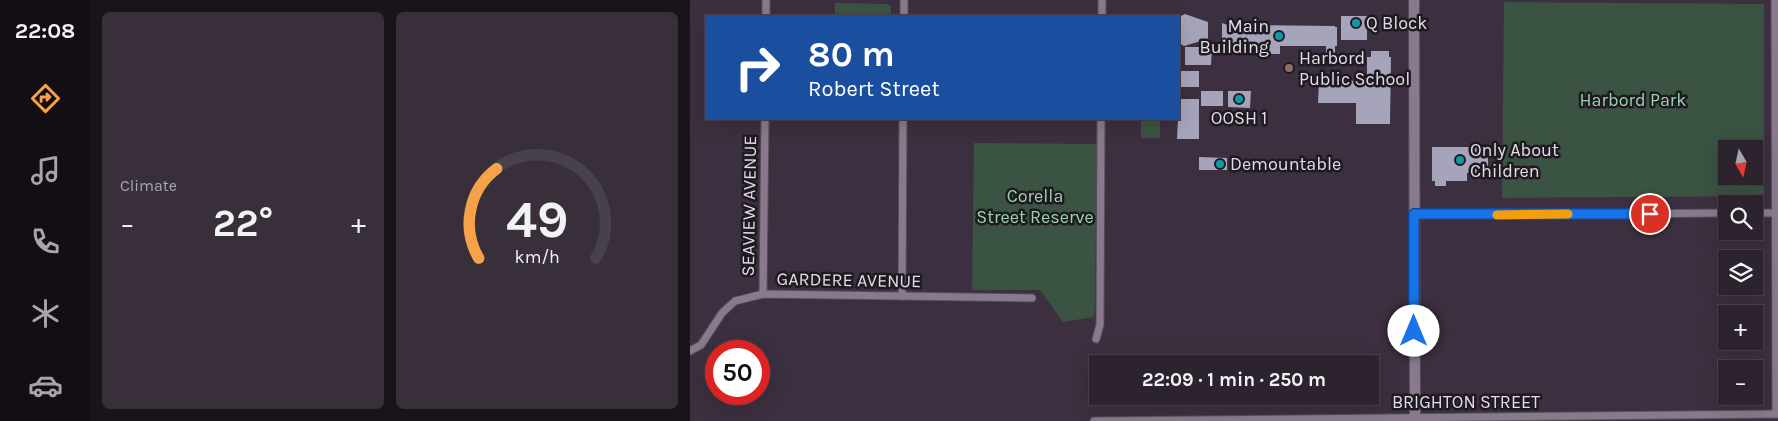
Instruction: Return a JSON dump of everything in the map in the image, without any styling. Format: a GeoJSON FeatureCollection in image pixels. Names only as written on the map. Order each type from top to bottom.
{"type":"FeatureCollection","features":[{"type":"Feature","properties":{"kind":"main road"},"geometry":{"type":"LineString","coordinates":[[1414,0],[1415,419]]}},
{"type":"Feature","properties":{"kind":"street"},"geometry":{"type":"LineString","coordinates":[[766,0],[766,15]]}},
{"type":"Feature","properties":{"kind":"street"},"geometry":{"type":"LineString","coordinates":[[904,0],[904,15]]}},
{"type":"Feature","properties":{"kind":"street"},"geometry":{"type":"LineString","coordinates":[[1102,0],[1102,15]]}},
{"type":"Feature","properties":{"kind":"street"},"geometry":{"type":"LineString","coordinates":[[1775,0],[1777,414]]}},
{"type":"Feature","properties":{"kind":"street","name":"SEAVIEW AVENUE"},"geometry":{"type":"LineString","coordinates":[[763,294],[765,120]]}},
{"type":"Feature","properties":{"kind":"street"},"geometry":{"type":"LineString","coordinates":[[902,296],[903,120]]}},
{"type":"Feature","properties":{"kind":"street"},"geometry":{"type":"LineString","coordinates":[[1096,338],[1100,325],[1101,120]]}},
{"type":"Feature","properties":{"kind":"street"},"geometry":{"type":"LineString","coordinates":[[1414,214],[1718,213]]}},
{"type":"Feature","properties":{"kind":"street"},"geometry":{"type":"LineString","coordinates":[[1763,213],[1777,213]]}},
{"type":"Feature","properties":{"kind":"street","name":"GARDERE AVENUE"},"geometry":{"type":"LineString","coordinates":[[690,351],[701,346],[722,313],[735,301],[763,294],[1032,298]]}},
{"type":"Feature","properties":{"kind":"street","name":"BRIGHTON STREET"},"geometry":{"type":"LineString","coordinates":[[1094,421],[1777,414]]}},
{"type":"Feature","properties":{"kind":"green space","name":"Harbord Park"},"geometry":{"type":"Polygon","coordinates":[[[1504,2],[1764,4],[1764,196],[1502,198],[1504,2]]]}},
{"type":"Feature","properties":{"kind":"green space"},"geometry":{"type":"Polygon","coordinates":[[[835,3],[888,4],[891,7],[891,15],[835,15],[835,3]]]}},
{"type":"Feature","properties":{"kind":"green space"},"geometry":{"type":"Polygon","coordinates":[[[1141,120],[1160,120],[1160,138],[1141,138],[1141,120]]]}},
{"type":"Feature","properties":{"kind":"green space","name":"Corella Street Reserve"},"geometry":{"type":"Polygon","coordinates":[[[974,143],[1097,144],[1094,317],[1063,322],[1040,290],[972,290],[974,143]]]}},
{"type":"Feature","properties":{"kind":"building"},"geometry":{"type":"Polygon","coordinates":[[[1185,14],[1208,22],[1208,39],[1184,46],[1180,44],[1180,16],[1185,14]]]}},
{"type":"Feature","properties":{"kind":"building","name":"Q Block"},"geometry":{"type":"Polygon","coordinates":[[[1341,16],[1370,16],[1370,29],[1367,29],[1367,40],[1341,40],[1341,16]]]}},
{"type":"Feature","properties":{"kind":"building","name":"Main Building"},"geometry":{"type":"Polygon","coordinates":[[[1222,23],[1233,27],[1233,25],[1335,26],[1337,27],[1337,46],[1335,46],[1335,57],[1326,57],[1326,46],[1280,46],[1280,54],[1263,54],[1262,46],[1241,46],[1241,54],[1233,54],[1233,46],[1222,45],[1222,23]]]}},
{"type":"Feature","properties":{"kind":"building"},"geometry":{"type":"Polygon","coordinates":[[[1185,47],[1212,47],[1211,65],[1185,65],[1185,47]]]}},
{"type":"Feature","properties":{"kind":"building"},"geometry":{"type":"Polygon","coordinates":[[[1371,51],[1389,51],[1389,57],[1391,57],[1390,124],[1356,124],[1356,103],[1318,103],[1319,80],[1367,81],[1367,57],[1371,57],[1371,51]]]}},
{"type":"Feature","properties":{"kind":"building"},"geometry":{"type":"Polygon","coordinates":[[[1180,71],[1199,71],[1199,87],[1180,87],[1180,71]]]}},
{"type":"Feature","properties":{"kind":"building"},"geometry":{"type":"Polygon","coordinates":[[[1201,91],[1223,91],[1223,106],[1201,106],[1201,91]]]}},
{"type":"Feature","properties":{"kind":"building","name":"OOSH 1"},"geometry":{"type":"Polygon","coordinates":[[[1228,91],[1251,91],[1250,108],[1228,107],[1228,91]]]}},
{"type":"Feature","properties":{"kind":"building"},"geometry":{"type":"Polygon","coordinates":[[[1180,99],[1199,99],[1199,139],[1177,139],[1178,120],[1180,120],[1180,99]]]}},
{"type":"Feature","properties":{"kind":"building","name":"Only About Children"},"geometry":{"type":"Polygon","coordinates":[[[1432,147],[1488,147],[1488,173],[1467,173],[1467,181],[1446,181],[1446,186],[1435,186],[1435,181],[1432,181],[1432,147]]]}},
{"type":"Feature","properties":{"kind":"building"},"geometry":{"type":"Polygon","coordinates":[[[1199,157],[1227,158],[1227,170],[1199,170],[1199,157]]]}},
{"type":"Feature","properties":{"kind":"slow traffic"},"geometry":{"type":"LineString","coordinates":[[1497,215],[1568,214]]}},
{"type":"Feature","properties":{"kind":"place","name":"Q Block"},"geometry":{"type":"Point","coordinates":[1356,23]}},
{"type":"Feature","properties":{"kind":"place","name":"Main Building"},"geometry":{"type":"Point","coordinates":[1279,36]}},
{"type":"Feature","properties":{"kind":"place","name":"Harbord Public School"},"geometry":{"type":"Point","coordinates":[1289,68]}},
{"type":"Feature","properties":{"kind":"place","name":"OOSH 1"},"geometry":{"type":"Point","coordinates":[1239,99]}},
{"type":"Feature","properties":{"kind":"place","name":"Only About Children"},"geometry":{"type":"Point","coordinates":[1460,160]}},
{"type":"Feature","properties":{"kind":"place","name":"Demountable"},"geometry":{"type":"Point","coordinates":[1220,164]}},
{"type":"Feature","properties":{"kind":"route"},"geometry":{"type":"LineString","coordinates":[[1414,331],[1414,214],[1650,214]]}}]}
